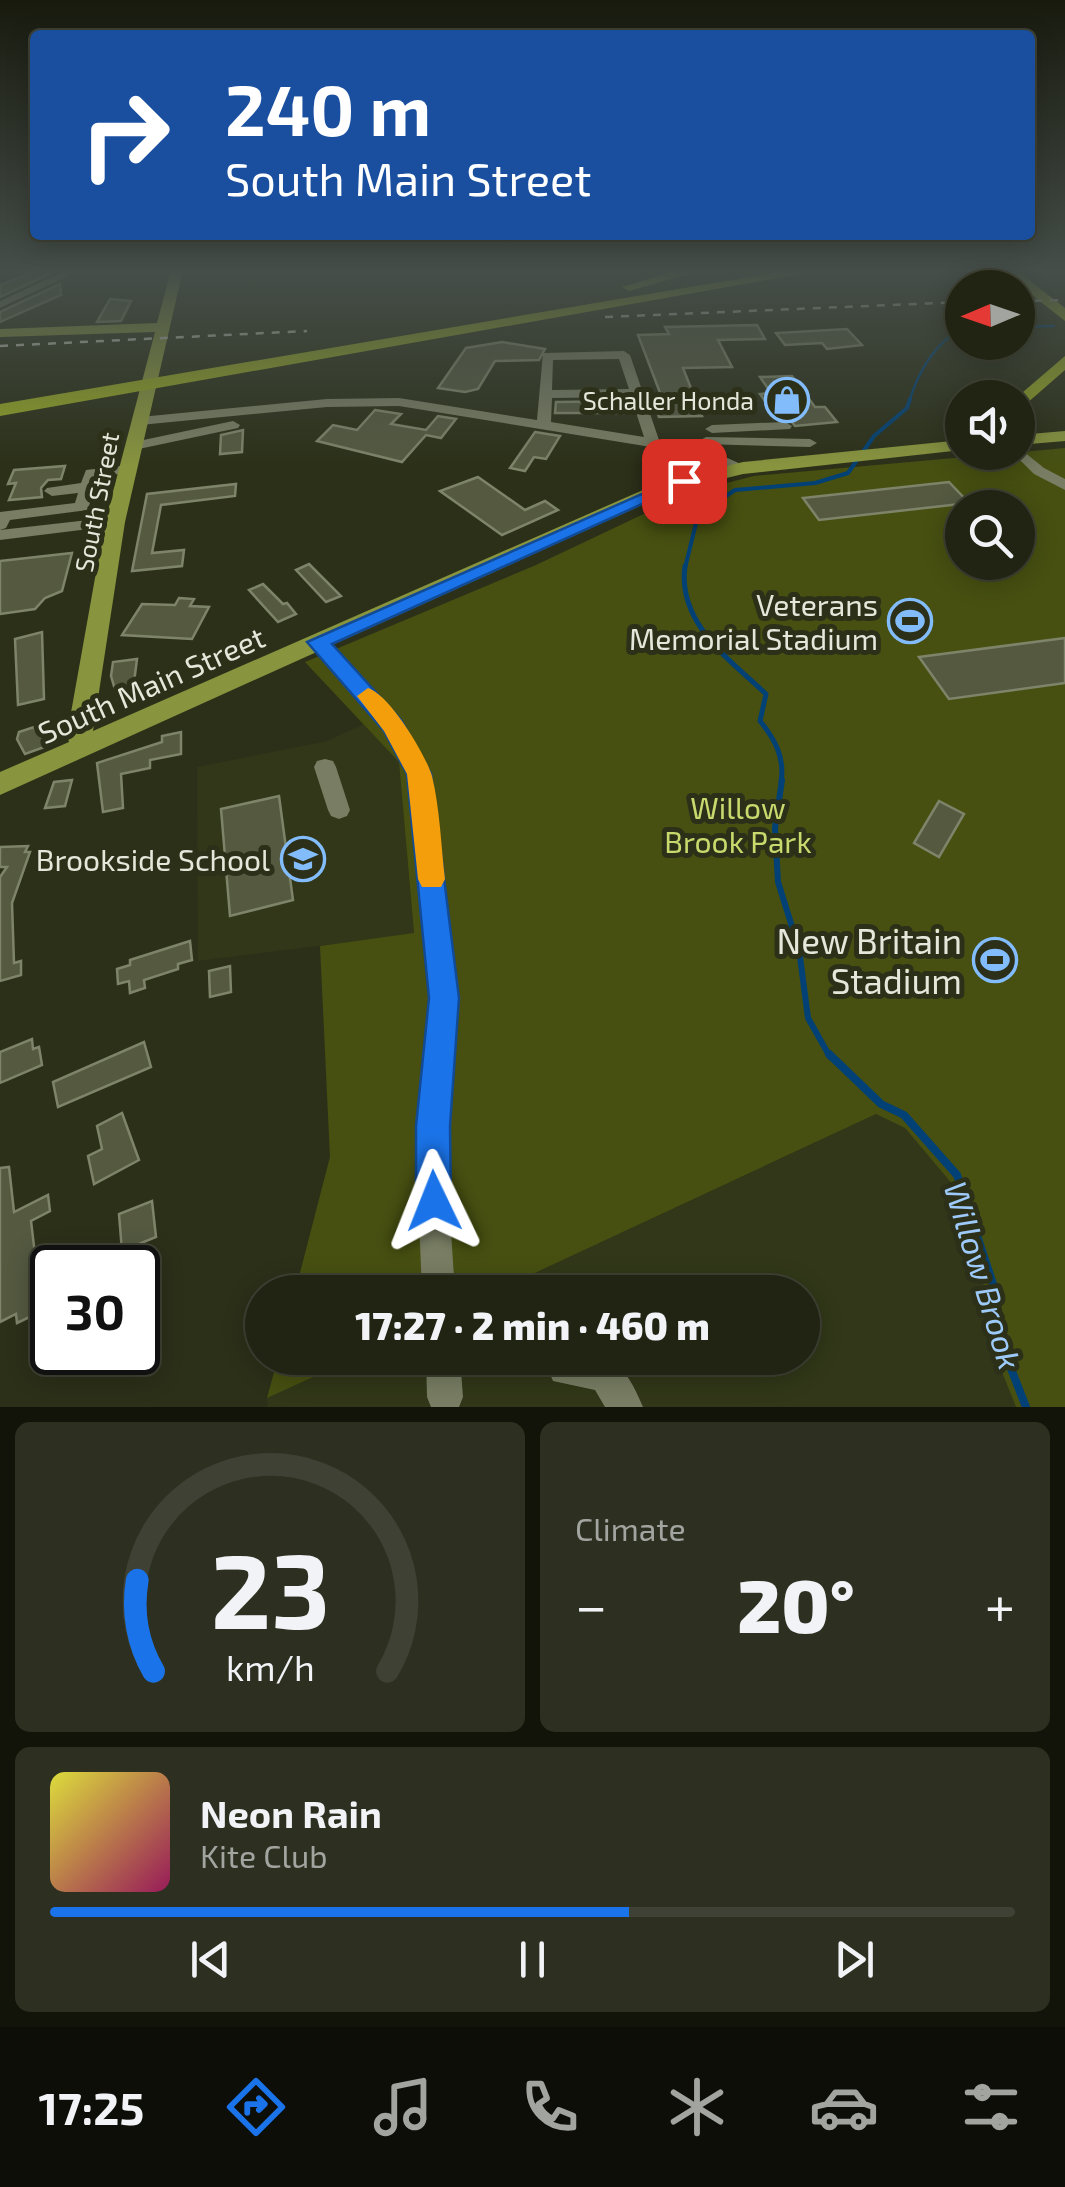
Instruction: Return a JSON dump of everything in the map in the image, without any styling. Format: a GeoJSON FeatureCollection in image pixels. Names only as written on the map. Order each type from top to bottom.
{"type":"FeatureCollection","features":[{"type":"Feature","properties":{"kind":"highway"},"geometry":{"type":"LineString","coordinates":[[172,372],[367,336]]}},
{"type":"Feature","properties":{"kind":"highway"},"geometry":{"type":"LineString","coordinates":[[0,391],[123,380],[407,336]]}},
{"type":"Feature","properties":{"kind":"highway"},"geometry":{"type":"LineString","coordinates":[[1035,390],[1065,361]]}},
{"type":"Feature","properties":{"kind":"highway"},"geometry":{"type":"LineString","coordinates":[[0,412],[123,380]]}},
{"type":"Feature","properties":{"kind":"main road","name":"South Street"},"geometry":{"type":"LineString","coordinates":[[84,746],[80,735],[115,522],[158,336]]}},
{"type":"Feature","properties":{"kind":"main road"},"geometry":{"type":"LineString","coordinates":[[1035,439],[1065,436]]}},
{"type":"Feature","properties":{"kind":"main road","name":"South Main Street"},"geometry":{"type":"LineString","coordinates":[[0,784],[654,492],[738,468],[945,447]]}},
{"type":"Feature","properties":{"kind":"street"},"geometry":{"type":"LineString","coordinates":[[544,423],[547,356],[624,355],[653,442]]}},
{"type":"Feature","properties":{"kind":"street"},"geometry":{"type":"LineString","coordinates":[[570,356],[574,394]]}},
{"type":"Feature","properties":{"kind":"street"},"geometry":{"type":"LineString","coordinates":[[599,356],[607,393]]}},
{"type":"Feature","properties":{"kind":"street"},"geometry":{"type":"LineString","coordinates":[[546,394],[638,392]]}},
{"type":"Feature","properties":{"kind":"street"},"geometry":{"type":"LineString","coordinates":[[140,421],[379,401],[447,406],[710,453],[738,468]]}},
{"type":"Feature","properties":{"kind":"street"},"geometry":{"type":"LineString","coordinates":[[134,446],[198,436],[211,428],[283,421]]}},
{"type":"Feature","properties":{"kind":"street"},"geometry":{"type":"LineString","coordinates":[[785,426],[709,435],[810,444]]}},
{"type":"Feature","properties":{"kind":"street"},"geometry":{"type":"LineString","coordinates":[[1035,467],[1065,484]]}},
{"type":"Feature","properties":{"kind":"street"},"geometry":{"type":"LineString","coordinates":[[52,491],[128,469]]}},
{"type":"Feature","properties":{"kind":"street"},"geometry":{"type":"LineString","coordinates":[[70,476],[89,480]]}},
{"type":"Feature","properties":{"kind":"street"},"geometry":{"type":"LineString","coordinates":[[0,524],[3,516],[82,507],[89,480]]}},
{"type":"Feature","properties":{"kind":"street"},"geometry":{"type":"LineString","coordinates":[[0,535],[115,522]]}},
{"type":"Feature","properties":{"kind":"street"},"geometry":{"type":"LineString","coordinates":[[318,642],[392,726],[419,774],[423,792],[444,998],[432,1171],[438,1275]]}},
{"type":"Feature","properties":{"kind":"street"},"geometry":{"type":"LineString","coordinates":[[325,767],[339,810]]}},
{"type":"Feature","properties":{"kind":"street"},"geometry":{"type":"LineString","coordinates":[[444,1375],[446,1396]]}},
{"type":"Feature","properties":{"kind":"street"},"geometry":{"type":"LineString","coordinates":[[605,1375],[624,1407]]}},
{"type":"Feature","properties":{"kind":"shaded area","name":"Brookside School"},"geometry":{"type":"Polygon","coordinates":[[[364,724],[399,762],[414,934],[198,961],[197,767],[327,741],[364,724]]]}},
{"type":"Feature","properties":{"kind":"shaded area"},"geometry":{"type":"Polygon","coordinates":[[[876,1114],[905,1128],[953,1185],[983,1281],[990,1342],[1016,1407],[268,1407],[267,1398],[318,1375],[820,1375],[820,1275],[530,1275],[876,1114]]]}},
{"type":"Feature","properties":{"kind":"green space","name":"Willow Brook Park"},"geometry":{"type":"Polygon","coordinates":[[[1065,448],[1065,1407],[1016,1407],[990,1342],[983,1281],[953,1185],[905,1128],[876,1114],[530,1275],[299,1275],[330,1157],[320,946],[414,933],[399,762],[305,662],[536,565],[688,493],[754,476],[945,459],[945,470],[1035,470],[1035,451],[1065,448]]]}},
{"type":"Feature","properties":{"kind":"green space"},"geometry":{"type":"Polygon","coordinates":[[[273,1375],[318,1375],[267,1398],[273,1375]]]}},
{"type":"Feature","properties":{"kind":"building"},"geometry":{"type":"Polygon","coordinates":[[[638,336],[763,336],[765,339],[718,340],[732,367],[683,368],[702,416],[659,417],[652,398],[662,398],[638,336]]]}},
{"type":"Feature","properties":{"kind":"building"},"geometry":{"type":"Polygon","coordinates":[[[778,336],[853,336],[862,345],[827,349],[822,343],[785,345],[778,336]]]}},
{"type":"Feature","properties":{"kind":"building"},"geometry":{"type":"Polygon","coordinates":[[[502,342],[545,349],[539,360],[495,361],[478,389],[465,392],[438,388],[466,348],[502,342]]]}},
{"type":"Feature","properties":{"kind":"building","name":"Schaller Honda"},"geometry":{"type":"Polygon","coordinates":[[[792,376],[815,407],[825,407],[837,422],[795,426],[781,408],[770,408],[760,394],[771,393],[760,377],[792,376]]]}},
{"type":"Feature","properties":{"kind":"building"},"geometry":{"type":"Polygon","coordinates":[[[628,401],[632,413],[555,413],[556,402],[628,401]]]}},
{"type":"Feature","properties":{"kind":"building"},"geometry":{"type":"Polygon","coordinates":[[[375,410],[401,414],[391,424],[426,430],[438,416],[456,419],[441,438],[426,435],[402,462],[317,441],[333,425],[357,430],[375,410]]]}},
{"type":"Feature","properties":{"kind":"building"},"geometry":{"type":"Polygon","coordinates":[[[243,430],[242,452],[220,454],[221,435],[243,430]]]}},
{"type":"Feature","properties":{"kind":"building"},"geometry":{"type":"Polygon","coordinates":[[[535,432],[560,436],[546,459],[534,457],[525,471],[510,468],[535,432]]]}},
{"type":"Feature","properties":{"kind":"building"},"geometry":{"type":"Polygon","coordinates":[[[65,466],[61,479],[48,480],[41,488],[42,497],[9,500],[16,483],[8,484],[14,470],[65,466]]]}},
{"type":"Feature","properties":{"kind":"building"},"geometry":{"type":"Polygon","coordinates":[[[478,477],[525,510],[545,501],[558,510],[502,535],[440,491],[478,477]]]}},
{"type":"Feature","properties":{"kind":"building"},"geometry":{"type":"Polygon","coordinates":[[[949,482],[957,490],[945,490],[945,506],[819,520],[803,498],[949,482]]]}},
{"type":"Feature","properties":{"kind":"building"},"geometry":{"type":"Polygon","coordinates":[[[236,484],[235,496],[161,505],[152,553],[184,550],[182,566],[132,571],[147,494],[236,484]]]}},
{"type":"Feature","properties":{"kind":"building"},"geometry":{"type":"Polygon","coordinates":[[[72,553],[62,591],[45,598],[35,609],[0,614],[0,561],[72,553]]]}},
{"type":"Feature","properties":{"kind":"building"},"geometry":{"type":"Polygon","coordinates":[[[309,564],[341,596],[326,602],[296,570],[309,564]]]}},
{"type":"Feature","properties":{"kind":"building"},"geometry":{"type":"Polygon","coordinates":[[[263,584],[296,614],[278,622],[249,590],[263,584]]]}},
{"type":"Feature","properties":{"kind":"building"},"geometry":{"type":"Polygon","coordinates":[[[179,598],[194,599],[190,606],[209,607],[192,639],[122,635],[142,604],[175,605],[179,598]]]}},
{"type":"Feature","properties":{"kind":"building"},"geometry":{"type":"Polygon","coordinates":[[[42,632],[44,699],[18,705],[15,639],[42,632]]]}},
{"type":"Feature","properties":{"kind":"building"},"geometry":{"type":"Polygon","coordinates":[[[1065,638],[1065,683],[949,699],[919,657],[1065,638]]]}},
{"type":"Feature","properties":{"kind":"building"},"geometry":{"type":"Polygon","coordinates":[[[137,659],[132,698],[118,700],[111,676],[113,662],[137,659]]]}},
{"type":"Feature","properties":{"kind":"building"},"geometry":{"type":"Polygon","coordinates":[[[44,727],[50,745],[25,754],[17,739],[19,732],[44,727]]]}},
{"type":"Feature","properties":{"kind":"building"},"geometry":{"type":"Polygon","coordinates":[[[181,732],[181,754],[150,760],[150,768],[121,774],[123,808],[103,812],[97,763],[181,732]]]}},
{"type":"Feature","properties":{"kind":"building"},"geometry":{"type":"Polygon","coordinates":[[[72,780],[65,806],[45,808],[54,782],[72,780]]]}},
{"type":"Feature","properties":{"kind":"building"},"geometry":{"type":"Polygon","coordinates":[[[279,796],[293,900],[230,916],[221,809],[279,796]]]}},
{"type":"Feature","properties":{"kind":"building"},"geometry":{"type":"Polygon","coordinates":[[[939,801],[964,814],[939,857],[914,843],[939,801]]]}},
{"type":"Feature","properties":{"kind":"building"},"geometry":{"type":"Polygon","coordinates":[[[28,846],[25,852],[30,852],[12,903],[14,963],[21,961],[21,975],[0,981],[0,877],[7,867],[0,867],[0,847],[28,846]]]}},
{"type":"Feature","properties":{"kind":"building"},"geometry":{"type":"Polygon","coordinates":[[[190,941],[192,960],[178,964],[178,969],[144,980],[145,988],[130,993],[129,981],[118,984],[117,969],[130,965],[130,960],[190,941]]]}},
{"type":"Feature","properties":{"kind":"building"},"geometry":{"type":"Polygon","coordinates":[[[230,966],[231,992],[210,997],[209,971],[230,966]]]}},
{"type":"Feature","properties":{"kind":"building"},"geometry":{"type":"Polygon","coordinates":[[[32,1039],[33,1049],[39,1047],[42,1065],[0,1083],[0,1052],[32,1039]]]}},
{"type":"Feature","properties":{"kind":"building"},"geometry":{"type":"Polygon","coordinates":[[[144,1042],[151,1067],[58,1107],[53,1082],[144,1042]]]}},
{"type":"Feature","properties":{"kind":"building"},"geometry":{"type":"Polygon","coordinates":[[[122,1113],[139,1160],[94,1184],[88,1156],[102,1149],[97,1126],[122,1113]]]}},
{"type":"Feature","properties":{"kind":"building"},"geometry":{"type":"Polygon","coordinates":[[[9,1167],[14,1212],[48,1195],[50,1211],[31,1221],[34,1245],[30,1245],[30,1317],[17,1323],[16,1314],[0,1322],[0,1168],[9,1167]]]}},
{"type":"Feature","properties":{"kind":"building"},"geometry":{"type":"Polygon","coordinates":[[[152,1201],[156,1237],[137,1245],[122,1245],[119,1214],[152,1201]]]}},
{"type":"Feature","properties":{"kind":"waterway","name":"Willow Brook"},"geometry":{"type":"LineString","coordinates":[[909,402],[929,359],[945,341]]}},
{"type":"Feature","properties":{"kind":"waterway","name":"Willow Brook"},"geometry":{"type":"LineString","coordinates":[[685,568],[698,515],[735,490],[815,483],[848,473],[874,436],[909,402]]}},
{"type":"Feature","properties":{"kind":"waterway","name":"Willow Brook"},"geometry":{"type":"LineString","coordinates":[[685,568],[689,605],[697,622],[722,653],[766,694],[760,721],[778,749],[781,782]]}},
{"type":"Feature","properties":{"kind":"waterway","name":"Willow Brook"},"geometry":{"type":"LineString","coordinates":[[782,780],[775,828],[778,882],[799,949],[808,1018],[830,1057]]}},
{"type":"Feature","properties":{"kind":"waterway","name":"Willow Brook"},"geometry":{"type":"LineString","coordinates":[[829,1054],[881,1104],[904,1115],[957,1175],[994,1287],[999,1338],[1026,1407]]}},
{"type":"Feature","properties":{"kind":"railway"},"geometry":{"type":"LineString","coordinates":[[0,346],[212,336]]}},
{"type":"Feature","properties":{"kind":"slow traffic"},"geometry":{"type":"LineString","coordinates":[[368,696],[392,726],[419,774],[432,879]]}},
{"type":"Feature","properties":{"kind":"place","name":"Schaller Honda"},"geometry":{"type":"Point","coordinates":[787,400]}},
{"type":"Feature","properties":{"kind":"place","name":"Veterans Memorial Stadium"},"geometry":{"type":"Point","coordinates":[910,621]}},
{"type":"Feature","properties":{"kind":"place","name":"Brookside School"},"geometry":{"type":"Point","coordinates":[303,859]}},
{"type":"Feature","properties":{"kind":"place","name":"New Britain Stadium"},"geometry":{"type":"Point","coordinates":[995,960]}},
{"type":"Feature","properties":{"kind":"route"},"geometry":{"type":"LineString","coordinates":[[434,1201],[433,1126],[444,998],[423,792],[419,774],[392,726],[318,642],[684,481]]}}]}
